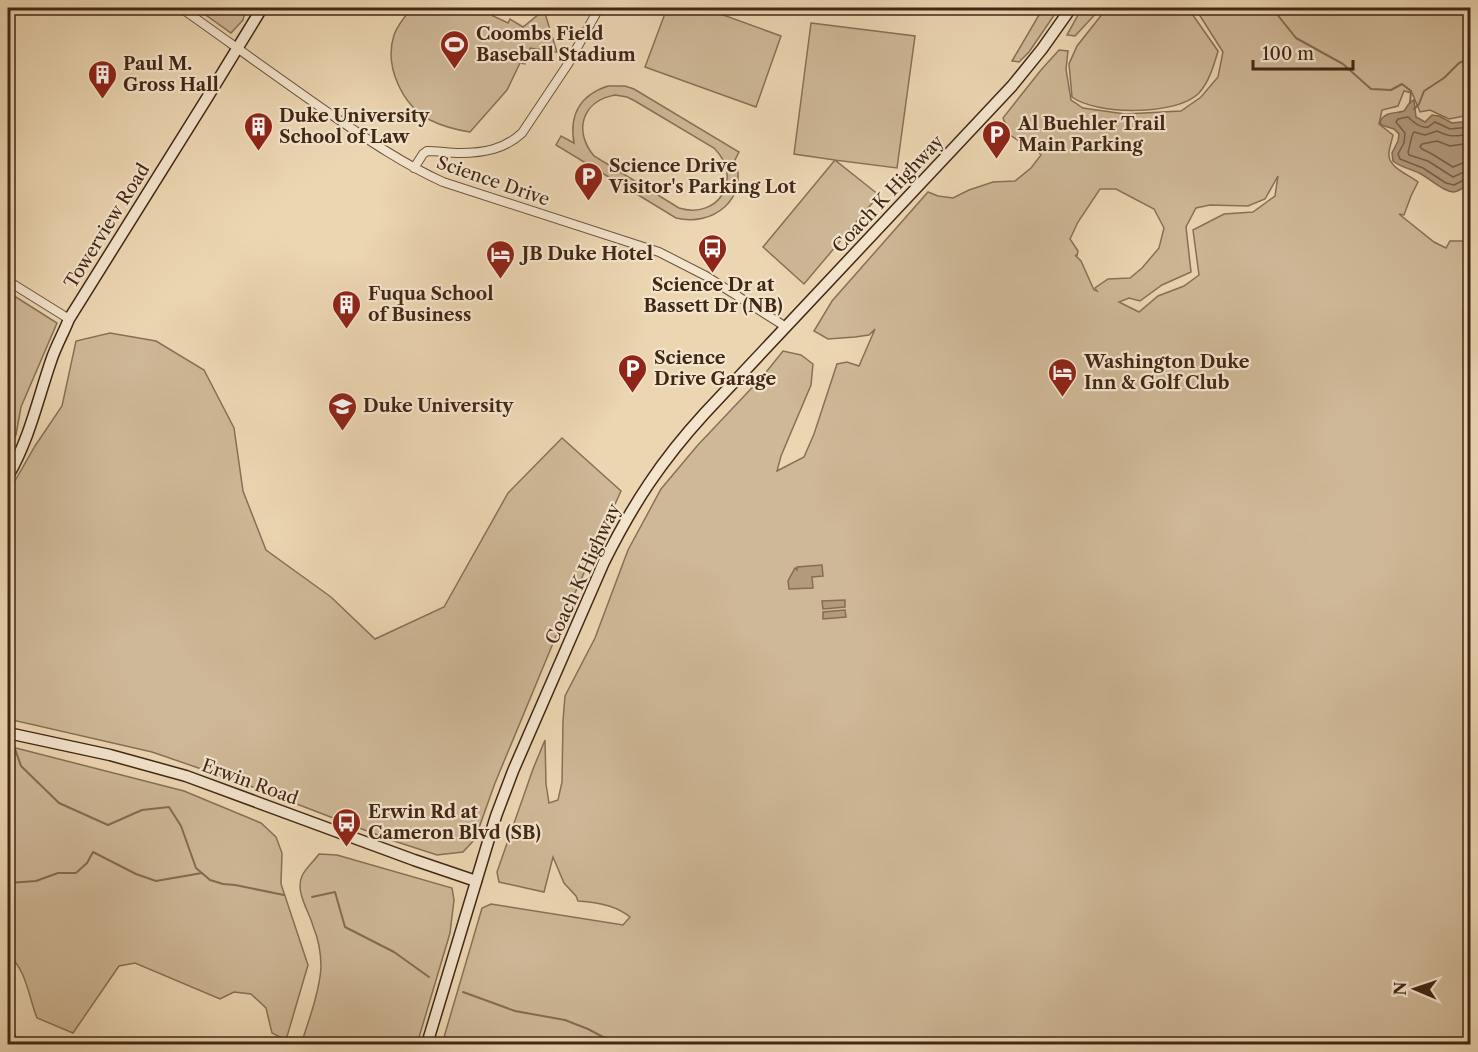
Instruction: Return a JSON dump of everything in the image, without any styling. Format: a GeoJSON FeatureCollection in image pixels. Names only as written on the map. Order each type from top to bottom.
{"type":"FeatureCollection","features":[{"type":"Feature","properties":{"kind":"main road","name":"Towerview Road"},"geometry":{"type":"LineString","coordinates":[[8,476],[34,419],[53,357],[69,319],[262,8]]}},
{"type":"Feature","properties":{"kind":"main road","name":"Coach K Highway"},"geometry":{"type":"LineString","coordinates":[[427,1044],[496,816],[513,771],[603,562],[645,487],[681,440],[1012,86],[1071,8]]}},
{"type":"Feature","properties":{"kind":"main road","name":"Erwin Road"},"geometry":{"type":"LineString","coordinates":[[8,733],[110,755],[186,776],[476,881]]}},
{"type":"Feature","properties":{"kind":"street","name":"Science Drive"},"geometry":{"type":"LineString","coordinates":[[181,8],[388,153],[414,168],[442,182],[659,252],[706,276],[786,327]]}},
{"type":"Feature","properties":{"kind":"street"},"geometry":{"type":"LineString","coordinates":[[414,168],[427,151],[465,153],[494,150],[514,141],[522,133],[568,64],[599,8]]}},
{"type":"Feature","properties":{"kind":"street"},"geometry":{"type":"LineString","coordinates":[[8,281],[69,319]]}},
{"type":"Feature","properties":{"kind":"shaded area"},"geometry":{"type":"Polygon","coordinates":[[[196,8],[246,8],[243,20],[231,33],[196,8]]]}},
{"type":"Feature","properties":{"kind":"shaded area","name":"Coombs Field Baseball Stadium"},"geometry":{"type":"Polygon","coordinates":[[[412,8],[487,9],[495,12],[493,16],[508,23],[510,19],[523,27],[544,10],[557,52],[530,48],[525,64],[520,63],[507,90],[470,132],[450,128],[430,120],[411,105],[398,84],[394,72],[391,59],[394,35],[399,24],[412,8]]]}},
{"type":"Feature","properties":{"kind":"shaded area"},"geometry":{"type":"Polygon","coordinates":[[[667,8],[704,8],[781,36],[756,107],[645,67],[667,8]]]}},
{"type":"Feature","properties":{"kind":"shaded area"},"geometry":{"type":"Polygon","coordinates":[[[1043,8],[1059,8],[1029,52],[1019,62],[1012,61],[1043,8]]]}},
{"type":"Feature","properties":{"kind":"shaded area"},"geometry":{"type":"Polygon","coordinates":[[[1082,8],[1101,8],[1075,36],[1067,35],[1082,8]]]}},
{"type":"Feature","properties":{"kind":"shaded area"},"geometry":{"type":"Polygon","coordinates":[[[1107,8],[1188,8],[1218,51],[1203,89],[1188,101],[1155,109],[1117,110],[1083,103],[1072,97],[1069,64],[1077,46],[1107,8]]]}},
{"type":"Feature","properties":{"kind":"shaded area"},"geometry":{"type":"Polygon","coordinates":[[[1195,8],[1470,8],[1470,115],[1449,119],[1430,110],[1420,112],[1412,93],[1404,91],[1398,106],[1382,110],[1379,124],[1393,135],[1390,160],[1400,171],[1418,182],[1404,215],[1399,214],[1434,242],[1446,248],[1450,241],[1465,241],[1470,238],[1470,1044],[442,1044],[482,908],[491,904],[623,925],[630,917],[612,907],[578,901],[564,883],[553,857],[544,892],[499,882],[497,872],[545,740],[549,803],[558,800],[562,782],[565,696],[595,638],[628,550],[661,489],[783,351],[801,355],[813,364],[811,385],[777,471],[804,457],[837,364],[847,362],[859,366],[875,329],[869,335],[828,339],[814,331],[832,301],[928,192],[953,198],[993,182],[1015,181],[1031,168],[1041,155],[1029,140],[1019,141],[1010,135],[1003,118],[1059,50],[1068,51],[1066,69],[1071,100],[1083,108],[1125,114],[1181,111],[1201,97],[1218,77],[1223,52],[1195,8]],[[1278,176],[1265,199],[1248,206],[1210,205],[1196,208],[1186,227],[1191,272],[1162,285],[1140,301],[1129,298],[1119,302],[1139,312],[1158,296],[1184,286],[1199,275],[1193,230],[1224,214],[1253,212],[1275,196],[1278,176]],[[1100,189],[1078,222],[1070,239],[1078,251],[1077,256],[1075,255],[1081,261],[1094,290],[1097,291],[1095,288],[1108,279],[1130,278],[1142,268],[1159,248],[1164,228],[1154,209],[1116,189],[1100,189]]]}},
{"type":"Feature","properties":{"kind":"shaded area"},"geometry":{"type":"Polygon","coordinates":[[[811,23],[915,36],[897,168],[794,154],[811,23]]]}},
{"type":"Feature","properties":{"kind":"shaded area"},"geometry":{"type":"Polygon","coordinates":[[[608,86],[625,86],[634,89],[739,152],[735,160],[738,174],[737,187],[725,207],[703,218],[690,220],[676,218],[556,145],[561,136],[574,143],[575,115],[584,101],[598,90],[608,86]],[[615,95],[604,98],[588,110],[584,118],[584,137],[594,156],[679,208],[693,210],[706,208],[716,202],[723,194],[727,183],[727,172],[723,160],[714,148],[627,97],[615,95]]]}},
{"type":"Feature","properties":{"kind":"shaded area"},"geometry":{"type":"Polygon","coordinates":[[[835,160],[879,195],[804,284],[763,247],[835,160]]]}},
{"type":"Feature","properties":{"kind":"shaded area"},"geometry":{"type":"Polygon","coordinates":[[[8,292],[57,323],[21,407],[16,435],[8,448],[8,292]]]}},
{"type":"Feature","properties":{"kind":"shaded area"},"geometry":{"type":"Polygon","coordinates":[[[110,333],[156,341],[204,370],[234,428],[243,491],[266,550],[331,597],[375,639],[444,607],[508,493],[562,438],[621,491],[561,624],[495,783],[475,839],[463,852],[437,855],[152,752],[8,719],[8,493],[35,446],[62,406],[76,341],[110,333]]]}},
{"type":"Feature","properties":{"kind":"shaded area"},"geometry":{"type":"Polygon","coordinates":[[[8,746],[184,791],[261,823],[276,837],[282,853],[281,884],[308,965],[286,1040],[272,1033],[266,1008],[251,994],[234,992],[220,999],[135,963],[119,966],[73,1033],[37,1018],[23,975],[8,955],[8,746]]]}},
{"type":"Feature","properties":{"kind":"shaded area"},"geometry":{"type":"Polygon","coordinates":[[[319,854],[337,855],[452,888],[454,900],[450,933],[417,1044],[301,1044],[316,996],[321,967],[318,941],[301,895],[300,882],[303,873],[319,854]]]}},
{"type":"Feature","properties":{"kind":"shaded area"},"geometry":{"type":"Polygon","coordinates":[[[8,1019],[19,1044],[8,1044],[8,1019]]]}},
{"type":"Feature","properties":{"kind":"water"},"geometry":{"type":"Polygon","coordinates":[[[1414,100],[1416,117],[1425,122],[1432,115],[1452,123],[1470,121],[1470,183],[1460,190],[1453,192],[1444,189],[1423,175],[1393,161],[1392,153],[1399,134],[1394,129],[1381,125],[1380,121],[1388,114],[1404,111],[1414,100]]]}},
{"type":"Feature","properties":{"kind":"water"},"geometry":{"type":"Polygon","coordinates":[[[1470,276],[1470,350],[1466,351],[1463,311],[1470,276]]]}},
{"type":"Feature","properties":{"kind":"water"},"geometry":{"type":"Polygon","coordinates":[[[822,565],[823,576],[812,577],[813,588],[789,589],[788,581],[795,568],[797,570],[797,567],[822,565]]]}},
{"type":"Feature","properties":{"kind":"water"},"geometry":{"type":"Polygon","coordinates":[[[845,600],[845,607],[823,609],[822,601],[845,600]]]}},
{"type":"Feature","properties":{"kind":"water"},"geometry":{"type":"Polygon","coordinates":[[[845,610],[846,617],[823,619],[823,612],[845,610]]]}},
{"type":"Feature","properties":{"kind":"waterway"},"geometry":{"type":"LineString","coordinates":[[1272,8],[1296,38],[1343,64],[1371,89],[1391,90],[1402,84],[1411,91],[1410,103]]}},
{"type":"Feature","properties":{"kind":"waterway"},"geometry":{"type":"LineString","coordinates":[[1414,109],[1419,104],[1424,91],[1444,78],[1459,63],[1470,58]]}},
{"type":"Feature","properties":{"kind":"waterway"},"geometry":{"type":"LineString","coordinates":[[14,746],[21,766],[59,803],[108,825],[142,810],[169,807],[181,826],[196,868],[210,880],[284,895]]}},
{"type":"Feature","properties":{"kind":"waterway"},"geometry":{"type":"LineString","coordinates":[[8,883],[36,881],[58,873],[76,873],[87,863],[93,852],[136,874],[156,881],[202,873]]}},
{"type":"Feature","properties":{"kind":"waterway"},"geometry":{"type":"LineString","coordinates":[[312,897],[335,892],[345,927],[394,952],[429,977]]}},
{"type":"Feature","properties":{"kind":"waterway"},"geometry":{"type":"LineString","coordinates":[[463,992],[515,1011],[565,1020],[603,1037],[641,1044]]}},
{"type":"Feature","properties":{"kind":"waterway"},"geometry":{"type":"LineString","coordinates":[[1064,1044],[1076,1040],[1088,1044]]}},
{"type":"Feature","properties":{"kind":"waterway"},"geometry":{"type":"LineString","coordinates":[[665,1044],[682,1044]]}},
{"type":"Feature","properties":{"kind":"place","name":"Coombs Field Baseball Stadium"},"geometry":{"type":"Point","coordinates":[455,70]}},
{"type":"Feature","properties":{"kind":"place","name":"Paul M. Gross Hall"},"geometry":{"type":"Point","coordinates":[102,100]}},
{"type":"Feature","properties":{"kind":"place","name":"Duke University School of Law"},"geometry":{"type":"Point","coordinates":[258,152]}},
{"type":"Feature","properties":{"kind":"place","name":"Al Buehler Trail Main Parking"},"geometry":{"type":"Point","coordinates":[997,160]}},
{"type":"Feature","properties":{"kind":"place","name":"Science Drive Visitor's Parking Lot"},"geometry":{"type":"Point","coordinates":[588,202]}},
{"type":"Feature","properties":{"kind":"place","name":"Science Dr at Bassett Dr (NB)"},"geometry":{"type":"Point","coordinates":[713,274]}},
{"type":"Feature","properties":{"kind":"place","name":"JB Duke Hotel"},"geometry":{"type":"Point","coordinates":[501,280]}},
{"type":"Feature","properties":{"kind":"place","name":"Fuqua School of Business"},"geometry":{"type":"Point","coordinates":[347,330]}},
{"type":"Feature","properties":{"kind":"place","name":"Science Drive Garage"},"geometry":{"type":"Point","coordinates":[633,394]}},
{"type":"Feature","properties":{"kind":"place","name":"Washington Duke Inn & Golf Club"},"geometry":{"type":"Point","coordinates":[1063,398]}},
{"type":"Feature","properties":{"kind":"place","name":"Duke University"},"geometry":{"type":"Point","coordinates":[342,432]}},
{"type":"Feature","properties":{"kind":"place","name":"Erwin Rd at Cameron Blvd (SB)"},"geometry":{"type":"Point","coordinates":[347,848]}}]}
